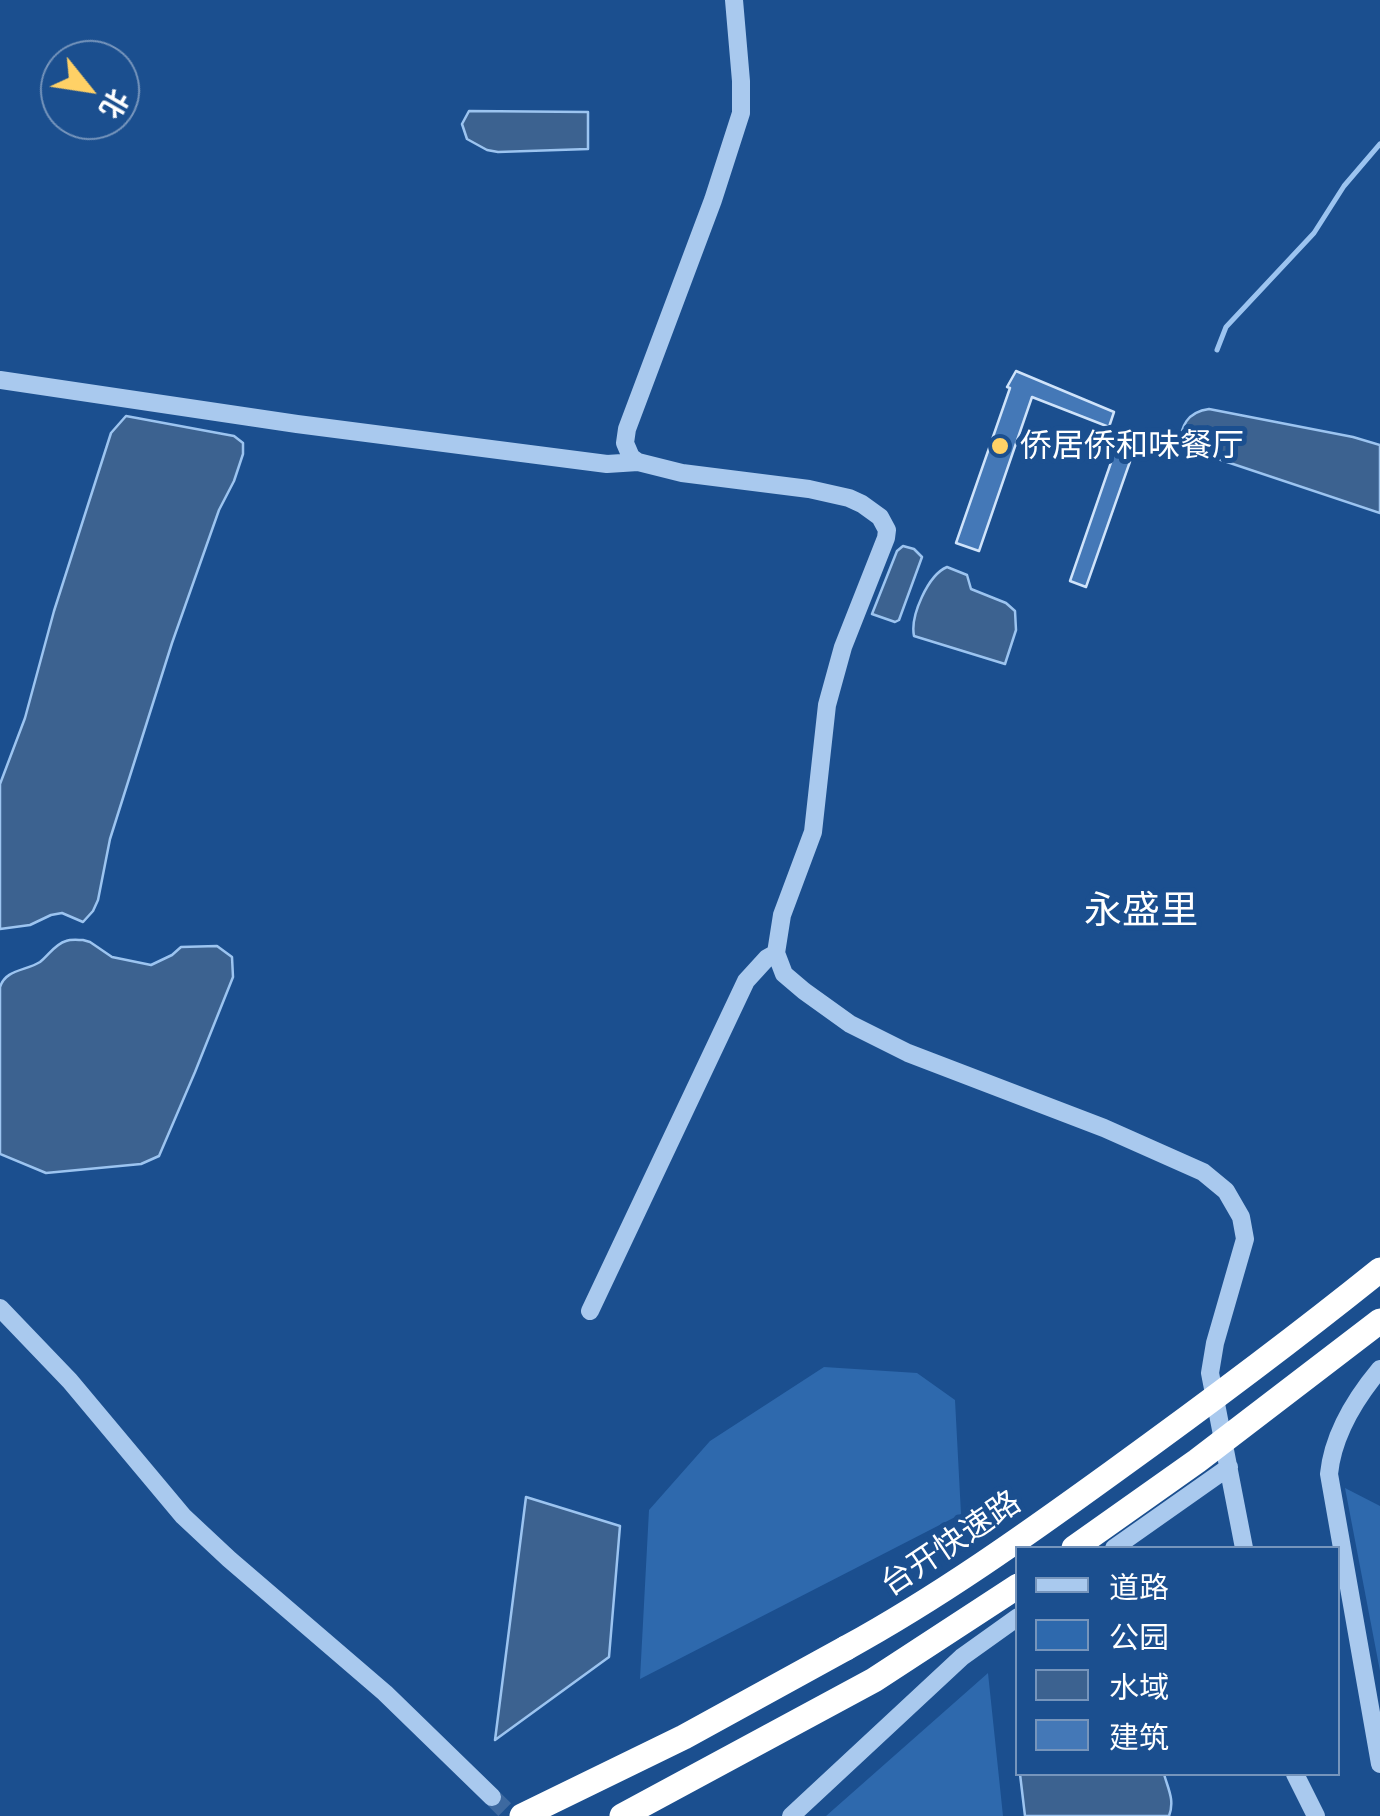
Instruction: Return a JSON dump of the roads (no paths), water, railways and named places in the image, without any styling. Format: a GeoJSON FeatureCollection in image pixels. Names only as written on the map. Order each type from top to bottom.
{"type":"FeatureCollection","features":[{"type":"Feature","properties":{"kind":"highway","name":"台开快速路"},"geometry":{"type":"LineString","coordinates":[[522,1816],[684,1737],[902,1618],[1084,1493],[1380,1270]]}},
{"type":"Feature","properties":{"kind":"highway"},"geometry":{"type":"LineString","coordinates":[[1077,1546],[1212,1450],[1380,1321]]}},
{"type":"Feature","properties":{"kind":"highway"},"geometry":{"type":"LineString","coordinates":[[622,1816],[874,1680],[1015,1588]]}},
{"type":"Feature","properties":{"kind":"street"},"geometry":{"type":"LineString","coordinates":[[638,462],[631,457],[626,443],[627,428],[713,200],[741,113],[734,0]]}},
{"type":"Feature","properties":{"kind":"street"},"geometry":{"type":"LineString","coordinates":[[0,380],[607,464],[638,462],[682,473],[809,488],[848,498],[874,512],[887,530],[886,538],[843,647],[827,704],[813,832],[782,915],[776,954],[784,974],[850,1024],[908,1053],[1154,1150],[1203,1172],[1226,1192],[1241,1217],[1245,1239],[1210,1365],[1244,1546]]}},
{"type":"Feature","properties":{"kind":"street"},"geometry":{"type":"LineString","coordinates":[[590,1311],[746,981],[767,958],[776,954]]}},
{"type":"Feature","properties":{"kind":"street"},"geometry":{"type":"LineString","coordinates":[[0,1308],[70,1381],[183,1516],[384,1692],[492,1796]]}},
{"type":"Feature","properties":{"kind":"street"},"geometry":{"type":"LineString","coordinates":[[1380,1369],[1346,1418],[1335,1445],[1330,1474],[1380,1764]]}},
{"type":"Feature","properties":{"kind":"street"},"geometry":{"type":"LineString","coordinates":[[1117,1546],[1229,1467]]}},
{"type":"Feature","properties":{"kind":"street"},"geometry":{"type":"LineString","coordinates":[[790,1816],[962,1657],[1015,1619]]}},
{"type":"Feature","properties":{"kind":"street"},"geometry":{"type":"LineString","coordinates":[[1296,1776],[1316,1816]]}},
{"type":"Feature","properties":{"kind":"water"},"geometry":{"type":"Polygon","coordinates":[[[469,111],[588,112],[588,149],[487,150],[467,139],[462,124],[469,111]]]}},
{"type":"Feature","properties":{"kind":"water"},"geometry":{"type":"Polygon","coordinates":[[[1209,409],[1380,445],[1380,513],[1179,446],[1186,421],[1209,409]]]}},
{"type":"Feature","properties":{"kind":"water"},"geometry":{"type":"Polygon","coordinates":[[[126,416],[234,436],[243,443],[243,454],[172,643],[110,839],[93,911],[83,922],[62,913],[30,925],[0,929],[0,784],[25,718],[54,611],[111,433],[126,416]]]}},
{"type":"Feature","properties":{"kind":"water"},"geometry":{"type":"Polygon","coordinates":[[[903,546],[922,557],[895,622],[872,614],[897,551],[903,546]]]}},
{"type":"Feature","properties":{"kind":"water"},"geometry":{"type":"Polygon","coordinates":[[[947,567],[967,575],[971,589],[1006,603],[1015,611],[1016,630],[1005,664],[914,636],[922,597],[933,578],[947,567]]]}},
{"type":"Feature","properties":{"kind":"water"},"geometry":{"type":"Polygon","coordinates":[[[83,940],[112,957],[151,965],[181,947],[217,946],[232,957],[233,977],[159,1156],[141,1164],[46,1173],[0,1154],[0,987],[7,977],[40,962],[62,942],[83,940]]]}},
{"type":"Feature","properties":{"kind":"water"},"geometry":{"type":"Polygon","coordinates":[[[526,1497],[620,1526],[609,1657],[495,1740],[526,1497]]]}},
{"type":"Feature","properties":{"kind":"water"},"geometry":{"type":"Polygon","coordinates":[[[1020,1776],[1165,1776],[1170,1795],[1169,1816],[1025,1816],[1020,1776]]]}},
{"type":"Feature","properties":{"kind":"waterway"},"geometry":{"type":"LineString","coordinates":[[1217,350],[1226,327],[1314,233],[1344,186],[1380,144]]}},
{"type":"Feature","properties":{"kind":"tunnel"},"geometry":{"type":"LineString","coordinates":[[492,1797],[511,1816]]}},
{"type":"Feature","properties":{"kind":"place","name":"侨居侨和味餐厅"},"geometry":{"type":"Point","coordinates":[1000,446]}},
{"type":"Feature","properties":{"kind":"district","name":"永盛里"},"geometry":{"type":"Point","coordinates":[1141,912]}}]}
